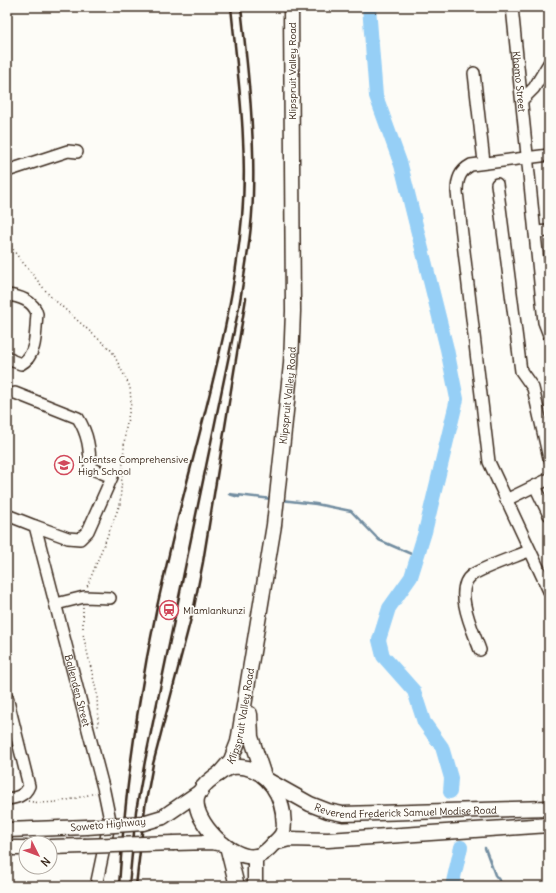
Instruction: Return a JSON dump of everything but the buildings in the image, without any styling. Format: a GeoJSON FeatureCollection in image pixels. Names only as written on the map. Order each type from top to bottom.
{"type":"FeatureCollection","features":[{"type":"Feature","properties":{"kind":"main road","name":"Klipspruit Valley Road"},"geometry":{"type":"LineString","coordinates":[[267,778],[251,737],[250,716],[278,526],[289,386],[293,311],[291,7]]}},
{"type":"Feature","properties":{"kind":"main road","name":"Klipspruit Valley Road"},"geometry":{"type":"LineString","coordinates":[[283,477],[297,393],[301,325],[299,7]]}},
{"type":"Feature","properties":{"kind":"main road","name":"Klipspruit Valley Road"},"geometry":{"type":"LineString","coordinates":[[219,774],[231,760],[238,742],[278,526]]}},
{"type":"Feature","properties":{"kind":"main road"},"geometry":{"type":"LineString","coordinates":[[238,766],[251,769],[267,778],[278,797],[284,825],[282,834],[265,852],[255,856],[243,856],[226,847],[200,816],[197,797],[209,781],[219,774],[228,768],[238,766]]}},
{"type":"Feature","properties":{"kind":"main road","name":"Reverend Frederick Samuel Modise Road"},"geometry":{"type":"LineString","coordinates":[[267,778],[277,783],[300,800],[328,811],[343,814],[549,808]]}},
{"type":"Feature","properties":{"kind":"main road","name":"Soweto Highway"},"geometry":{"type":"LineString","coordinates":[[7,830],[143,823],[163,817],[201,791]]}},
{"type":"Feature","properties":{"kind":"main road","name":"Reverend Frederick Samuel Modise Road"},"geometry":{"type":"LineString","coordinates":[[274,843],[289,839],[328,840],[484,828],[549,825]]}},
{"type":"Feature","properties":{"kind":"main road","name":"Soweto Highway"},"geometry":{"type":"LineString","coordinates":[[58,847],[212,842],[226,847]]}},
{"type":"Feature","properties":{"kind":"main road"},"geometry":{"type":"LineString","coordinates":[[226,847],[237,886]]}},
{"type":"Feature","properties":{"kind":"main road"},"geometry":{"type":"LineString","coordinates":[[7,848],[18,848]]}},
{"type":"Feature","properties":{"kind":"main road"},"geometry":{"type":"LineString","coordinates":[[255,856],[255,886]]}},
{"type":"Feature","properties":{"kind":"street","name":"Khomo Street"},"geometry":{"type":"LineString","coordinates":[[512,7],[544,322],[549,335]]}},
{"type":"Feature","properties":{"kind":"street"},"geometry":{"type":"LineString","coordinates":[[522,100],[534,88],[549,63]]}},
{"type":"Feature","properties":{"kind":"street"},"geometry":{"type":"LineString","coordinates":[[474,73],[484,162]]}},
{"type":"Feature","properties":{"kind":"street"},"geometry":{"type":"LineString","coordinates":[[7,171],[68,151],[76,152]]}},
{"type":"Feature","properties":{"kind":"street"},"geometry":{"type":"LineString","coordinates":[[549,155],[484,162],[471,165],[463,170],[457,181],[487,456],[529,551],[549,591]]}},
{"type":"Feature","properties":{"kind":"street"},"geometry":{"type":"LineString","coordinates":[[497,184],[521,371],[533,388],[549,458]]}},
{"type":"Feature","properties":{"kind":"street"},"geometry":{"type":"LineString","coordinates":[[535,232],[549,231]]}},
{"type":"Feature","properties":{"kind":"street"},"geometry":{"type":"LineString","coordinates":[[7,295],[26,301],[36,310],[37,314],[33,347],[29,358],[21,364],[7,357]]}},
{"type":"Feature","properties":{"kind":"street"},"geometry":{"type":"LineString","coordinates":[[7,515],[68,538],[80,539],[88,531],[112,477],[90,468],[90,448],[83,426],[78,418],[15,393]]}},
{"type":"Feature","properties":{"kind":"street"},"geometry":{"type":"LineString","coordinates":[[506,500],[549,479]]}},
{"type":"Feature","properties":{"kind":"street"},"geometry":{"type":"LineString","coordinates":[[535,486],[549,515]]}},
{"type":"Feature","properties":{"kind":"street","name":"Ballenden Street"},"geometry":{"type":"LineString","coordinates":[[35,526],[104,791],[110,820],[96,886]]}},
{"type":"Feature","properties":{"kind":"street"},"geometry":{"type":"LineString","coordinates":[[480,650],[464,600],[464,585],[472,574],[529,551]]}},
{"type":"Feature","properties":{"kind":"street"},"geometry":{"type":"LineString","coordinates":[[56,604],[84,597],[110,598]]}},
{"type":"Feature","properties":{"kind":"street"},"geometry":{"type":"LineString","coordinates":[[7,697],[28,782],[27,790],[12,799]]}},
{"type":"Feature","properties":{"kind":"path"},"geometry":{"type":"LineString","coordinates":[[7,239],[16,254],[50,296],[112,351],[130,387],[131,403],[125,433],[120,504],[84,597],[82,616],[83,634],[97,694],[98,733]]}},
{"type":"Feature","properties":{"kind":"path"},"geometry":{"type":"LineString","coordinates":[[12,799],[38,803],[73,799],[104,791]]}},
{"type":"Feature","properties":{"kind":"waterway"},"geometry":{"type":"LineString","coordinates":[[369,7],[376,96],[401,165],[447,349],[457,399],[425,532],[411,577],[389,608],[379,640],[383,656],[414,691],[424,722],[442,747],[451,778],[450,792]]}},
{"type":"Feature","properties":{"kind":"waterway"},"geometry":{"type":"LineString","coordinates":[[239,497],[229,494],[272,499]]}},
{"type":"Feature","properties":{"kind":"waterway"},"geometry":{"type":"LineString","coordinates":[[281,500],[316,504],[351,511],[379,540],[418,557]]}},
{"type":"Feature","properties":{"kind":"waterway"},"geometry":{"type":"LineString","coordinates":[[452,886],[461,847]]}},
{"type":"Feature","properties":{"kind":"waterway"},"geometry":{"type":"LineString","coordinates":[[485,848],[495,875],[504,886]]}},
{"type":"Feature","properties":{"kind":"railway"},"geometry":{"type":"LineString","coordinates":[[119,886],[126,801],[144,675],[160,591],[222,343],[237,259],[244,191],[244,164],[239,86],[231,7]]}},
{"type":"Feature","properties":{"kind":"railway"},"geometry":{"type":"LineString","coordinates":[[129,886],[136,811],[145,761],[239,307],[250,237],[253,195],[253,148],[241,7]]}},
{"type":"Feature","properties":{"kind":"railway"},"geometry":{"type":"LineString","coordinates":[[136,886],[145,807],[153,764],[194,607],[203,562],[246,298]]}},
{"type":"Feature","properties":{"kind":"place","name":"Lofentse Comprehensive High School"},"geometry":{"type":"Point","coordinates":[64,465]}},
{"type":"Feature","properties":{"kind":"place","name":"Mlamlankunzi"},"geometry":{"type":"Point","coordinates":[169,610]}}]}
